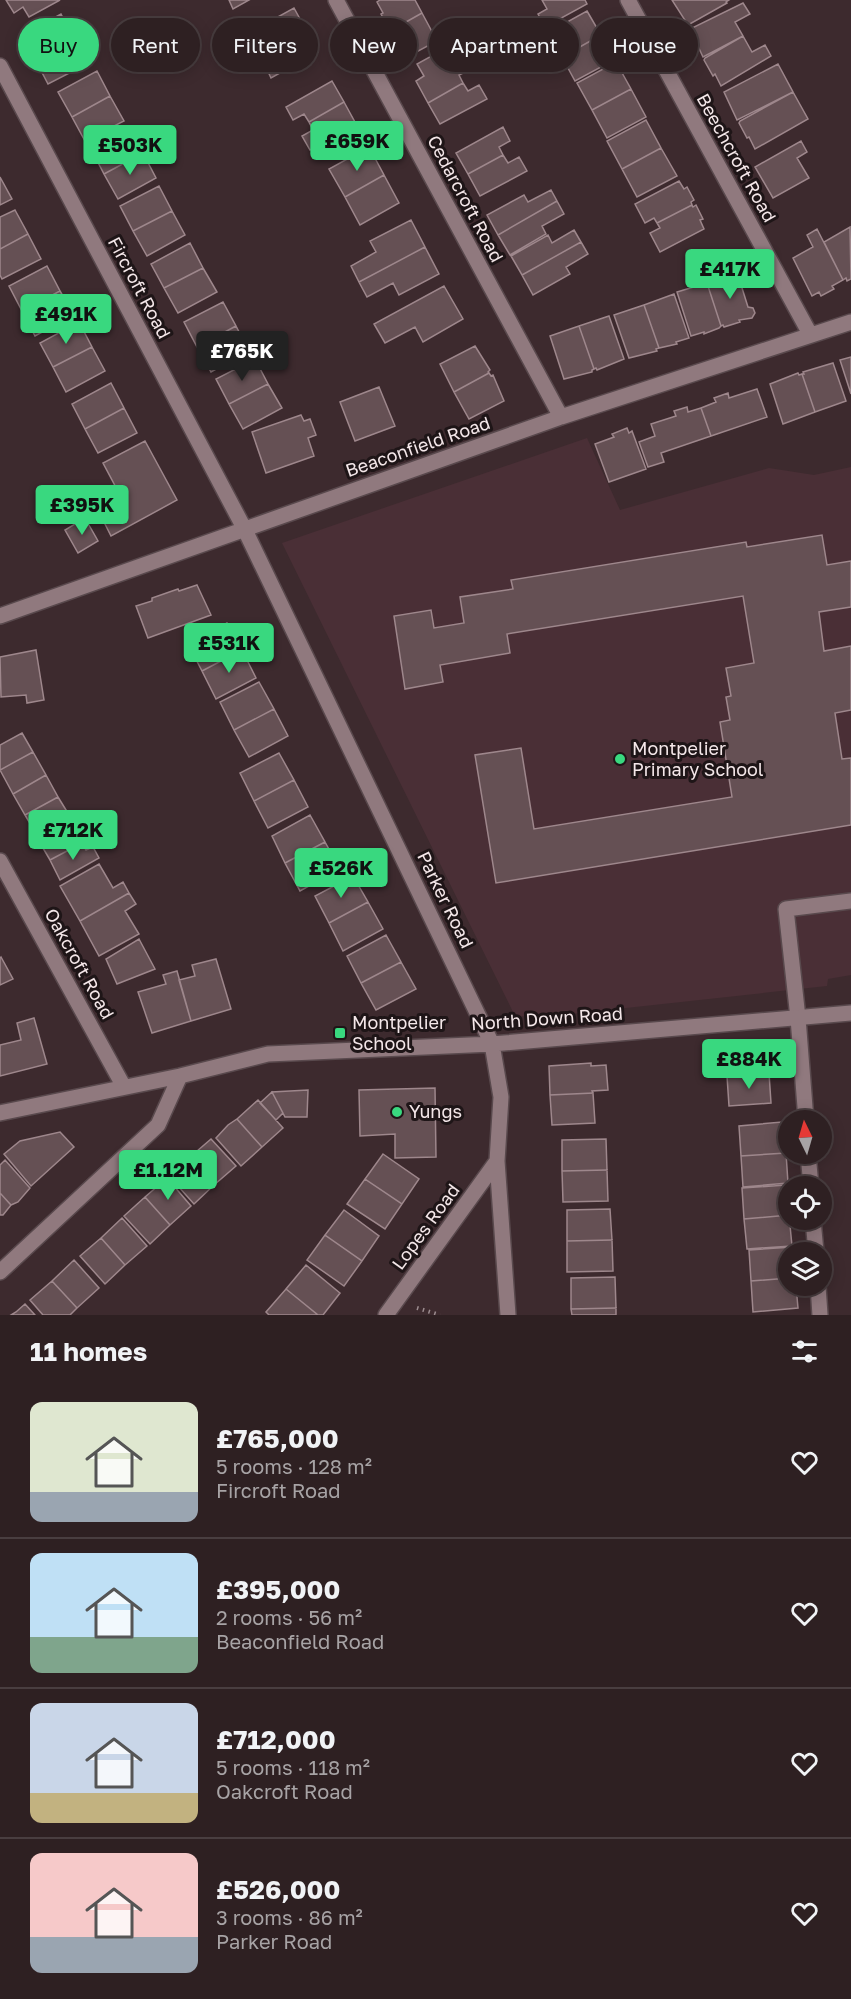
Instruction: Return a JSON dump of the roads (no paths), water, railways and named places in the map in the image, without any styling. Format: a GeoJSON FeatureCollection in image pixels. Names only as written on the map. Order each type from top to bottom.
{"type":"FeatureCollection","features":[{"type":"Feature","properties":{"kind":"street","name":"Cedarcroft Road"},"geometry":{"type":"LineString","coordinates":[[336,0],[561,417]]}},
{"type":"Feature","properties":{"kind":"street","name":"Beechcroft Road"},"geometry":{"type":"LineString","coordinates":[[628,0],[810,334]]}},
{"type":"Feature","properties":{"kind":"street","name":"Fircroft Road"},"geometry":{"type":"LineString","coordinates":[[0,66],[244,528]]}},
{"type":"Feature","properties":{"kind":"street","name":"Beaconfield Road"},"geometry":{"type":"LineString","coordinates":[[0,616],[561,417],[851,322]]}},
{"type":"Feature","properties":{"kind":"street","name":"Parker Road"},"geometry":{"type":"LineString","coordinates":[[244,528],[492,1044],[501,1097],[497,1161],[508,1315]]}},
{"type":"Feature","properties":{"kind":"street","name":"Oakcroft Road"},"geometry":{"type":"LineString","coordinates":[[0,861],[124,1087]]}},
{"type":"Feature","properties":{"kind":"street"},"geometry":{"type":"LineString","coordinates":[[805,1110],[786,909],[851,901]]}},
{"type":"Feature","properties":{"kind":"street","name":"North Down Road"},"geometry":{"type":"LineString","coordinates":[[0,1113],[180,1076],[268,1054],[492,1044],[851,1013]]}},
{"type":"Feature","properties":{"kind":"street"},"geometry":{"type":"LineString","coordinates":[[0,1272],[158,1125],[180,1076]]}},
{"type":"Feature","properties":{"kind":"street","name":"Lopes Road"},"geometry":{"type":"LineString","coordinates":[[386,1315],[497,1161]]}},
{"type":"Feature","properties":{"kind":"street"},"geometry":{"type":"LineString","coordinates":[[819,1296],[820,1315]]}},
{"type":"Feature","properties":{"kind":"place","name":"Montpelier Primary School"},"geometry":{"type":"Point","coordinates":[620,759]}},
{"type":"Feature","properties":{"kind":"place","name":"Montpelier School"},"geometry":{"type":"Point","coordinates":[340,1033]}},
{"type":"Feature","properties":{"kind":"place","name":"Yungs"},"geometry":{"type":"Point","coordinates":[397,1112]}}]}
